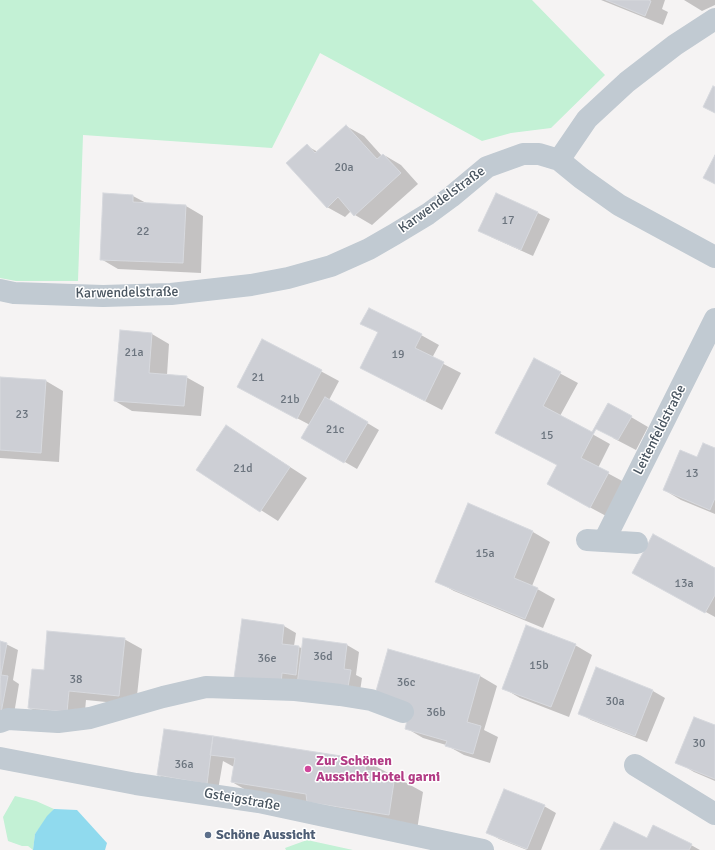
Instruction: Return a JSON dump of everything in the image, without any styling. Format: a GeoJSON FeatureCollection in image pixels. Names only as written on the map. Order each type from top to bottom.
{"type":"FeatureCollection","features":[{"type":"Feature","properties":{"kind":"street"},"geometry":{"type":"LineString","coordinates":[[715,19],[675,45],[627,82],[587,119],[559,160],[581,178],[619,204],[715,257]]}},
{"type":"Feature","properties":{"kind":"street","name":"Karwendelstraße"},"geometry":{"type":"LineString","coordinates":[[0,290],[14,293],[103,296],[171,294],[252,285],[288,278],[331,266],[369,249],[428,214],[487,167],[523,154],[539,154],[559,160]]}},
{"type":"Feature","properties":{"kind":"street","name":"Leitenfeldstraße"},"geometry":{"type":"LineString","coordinates":[[637,543],[596,540],[715,319]]}},
{"type":"Feature","properties":{"kind":"street"},"geometry":{"type":"LineString","coordinates":[[0,722],[8,718],[58,722],[90,718],[163,697],[206,687],[295,690],[340,695],[370,700],[403,712]]}},
{"type":"Feature","properties":{"kind":"street","name":"Gsteigstraße"},"geometry":{"type":"LineString","coordinates":[[0,758],[136,784],[259,802],[483,850]]}},
{"type":"Feature","properties":{"kind":"street"},"geometry":{"type":"LineString","coordinates":[[635,765],[715,814]]}},
{"type":"Feature","properties":{"kind":"green space"},"geometry":{"type":"Polygon","coordinates":[[[0,0],[532,0],[605,75],[551,128],[511,133],[482,141],[320,53],[272,148],[83,135],[78,281],[16,281],[0,278],[0,0]]]}},
{"type":"Feature","properties":{"kind":"green space"},"geometry":{"type":"Polygon","coordinates":[[[15,796],[36,801],[54,809],[35,834],[33,850],[28,846],[22,846],[8,841],[3,817],[15,796]]]}},
{"type":"Feature","properties":{"kind":"green space"},"geometry":{"type":"Polygon","coordinates":[[[307,840],[353,850],[286,850],[285,848],[307,840]]]}},
{"type":"Feature","properties":{"kind":"water"},"geometry":{"type":"Polygon","coordinates":[[[54,809],[77,810],[107,843],[105,850],[33,850],[35,834],[47,816],[54,809]]]}},
{"type":"Feature","properties":{"kind":"building"},"geometry":{"type":"Polygon","coordinates":[[[606,0],[648,0],[651,1],[645,16],[606,0]]]}},
{"type":"Feature","properties":{"kind":"building"},"geometry":{"type":"Polygon","coordinates":[[[713,86],[715,87],[715,113],[703,107],[713,86]]]}},
{"type":"Feature","properties":{"kind":"building"},"geometry":{"type":"Polygon","coordinates":[[[346,125],[377,159],[383,154],[401,173],[354,216],[338,197],[327,208],[286,163],[307,144],[315,153],[346,125]]]}},
{"type":"Feature","properties":{"kind":"building"},"geometry":{"type":"Polygon","coordinates":[[[715,155],[715,184],[703,178],[715,155]]]}},
{"type":"Feature","properties":{"kind":"building"},"geometry":{"type":"Polygon","coordinates":[[[103,193],[133,195],[133,202],[186,205],[183,263],[100,260],[103,193]]]}},
{"type":"Feature","properties":{"kind":"building"},"geometry":{"type":"Polygon","coordinates":[[[496,193],[538,212],[521,250],[478,231],[496,193]]]}},
{"type":"Feature","properties":{"kind":"building"},"geometry":{"type":"Polygon","coordinates":[[[369,308],[422,334],[415,348],[444,362],[425,401],[360,368],[378,332],[360,324],[369,308]]]}},
{"type":"Feature","properties":{"kind":"building"},"geometry":{"type":"Polygon","coordinates":[[[120,330],[152,333],[149,373],[187,376],[184,406],[114,401],[120,330]]]}},
{"type":"Feature","properties":{"kind":"building"},"geometry":{"type":"Polygon","coordinates":[[[262,339],[322,370],[297,419],[237,387],[262,339]]]}},
{"type":"Feature","properties":{"kind":"building"},"geometry":{"type":"Polygon","coordinates":[[[534,358],[561,372],[543,406],[592,432],[608,403],[632,416],[618,440],[596,429],[581,458],[609,472],[590,508],[547,484],[557,465],[495,433],[534,358]]]}},
{"type":"Feature","properties":{"kind":"building"},"geometry":{"type":"Polygon","coordinates":[[[0,377],[46,380],[41,453],[0,450],[0,377]]]}},
{"type":"Feature","properties":{"kind":"building"},"geometry":{"type":"Polygon","coordinates":[[[325,397],[368,422],[344,463],[301,438],[325,397]]]}},
{"type":"Feature","properties":{"kind":"building"},"geometry":{"type":"Polygon","coordinates":[[[226,425],[290,467],[260,512],[196,470],[226,425]]]}},
{"type":"Feature","properties":{"kind":"building"},"geometry":{"type":"Polygon","coordinates":[[[703,443],[715,448],[715,498],[710,510],[663,490],[680,450],[697,457],[703,443]]]}},
{"type":"Feature","properties":{"kind":"building"},"geometry":{"type":"Polygon","coordinates":[[[468,503],[533,531],[514,578],[538,588],[525,619],[435,582],[468,503]]]}},
{"type":"Feature","properties":{"kind":"building"},"geometry":{"type":"Polygon","coordinates":[[[653,534],[715,568],[715,595],[705,613],[632,573],[653,534]]]}},
{"type":"Feature","properties":{"kind":"building"},"geometry":{"type":"Polygon","coordinates":[[[242,619],[284,625],[282,644],[299,646],[296,675],[282,673],[281,684],[234,678],[242,619]]]}},
{"type":"Feature","properties":{"kind":"building"},"geometry":{"type":"Polygon","coordinates":[[[526,625],[576,644],[551,707],[502,689],[526,625]]]}},
{"type":"Feature","properties":{"kind":"building"},"geometry":{"type":"Polygon","coordinates":[[[47,631],[125,638],[119,696],[69,691],[67,712],[28,708],[32,669],[44,670],[47,631]]]}},
{"type":"Feature","properties":{"kind":"building"},"geometry":{"type":"Polygon","coordinates":[[[303,638],[347,644],[344,669],[351,670],[347,692],[297,685],[303,638]]]}},
{"type":"Feature","properties":{"kind":"building"},"geometry":{"type":"Polygon","coordinates":[[[0,641],[7,643],[1,675],[8,676],[1,713],[0,641]]]}},
{"type":"Feature","properties":{"kind":"building"},"geometry":{"type":"Polygon","coordinates":[[[388,649],[480,675],[467,722],[481,726],[473,754],[445,746],[447,741],[405,729],[410,708],[374,698],[388,649]]]}},
{"type":"Feature","properties":{"kind":"building"},"geometry":{"type":"Polygon","coordinates":[[[596,667],[653,690],[635,736],[578,714],[596,667]]]}},
{"type":"Feature","properties":{"kind":"building"},"geometry":{"type":"Polygon","coordinates":[[[694,717],[715,725],[715,779],[675,763],[694,717]]]}},
{"type":"Feature","properties":{"kind":"building"},"geometry":{"type":"Polygon","coordinates":[[[164,729],[213,736],[207,784],[157,775],[164,729]]]}},
{"type":"Feature","properties":{"kind":"building"},"geometry":{"type":"Polygon","coordinates":[[[213,736],[367,760],[365,770],[395,775],[389,815],[307,802],[306,794],[231,782],[235,758],[210,755],[213,736]]]}},
{"type":"Feature","properties":{"kind":"building"},"geometry":{"type":"Polygon","coordinates":[[[504,789],[545,805],[527,849],[486,833],[504,789]]]}},
{"type":"Feature","properties":{"kind":"building"},"geometry":{"type":"Polygon","coordinates":[[[614,822],[647,838],[653,825],[692,844],[689,850],[600,850],[614,822]]]}},
{"type":"Feature","properties":{"kind":"place","name":"Zur Schönen Aussicht Hotel garni"},"geometry":{"type":"Point","coordinates":[308,769]}},
{"type":"Feature","properties":{"kind":"place","name":"Schöne Aussicht"},"geometry":{"type":"Point","coordinates":[208,835]}}]}
